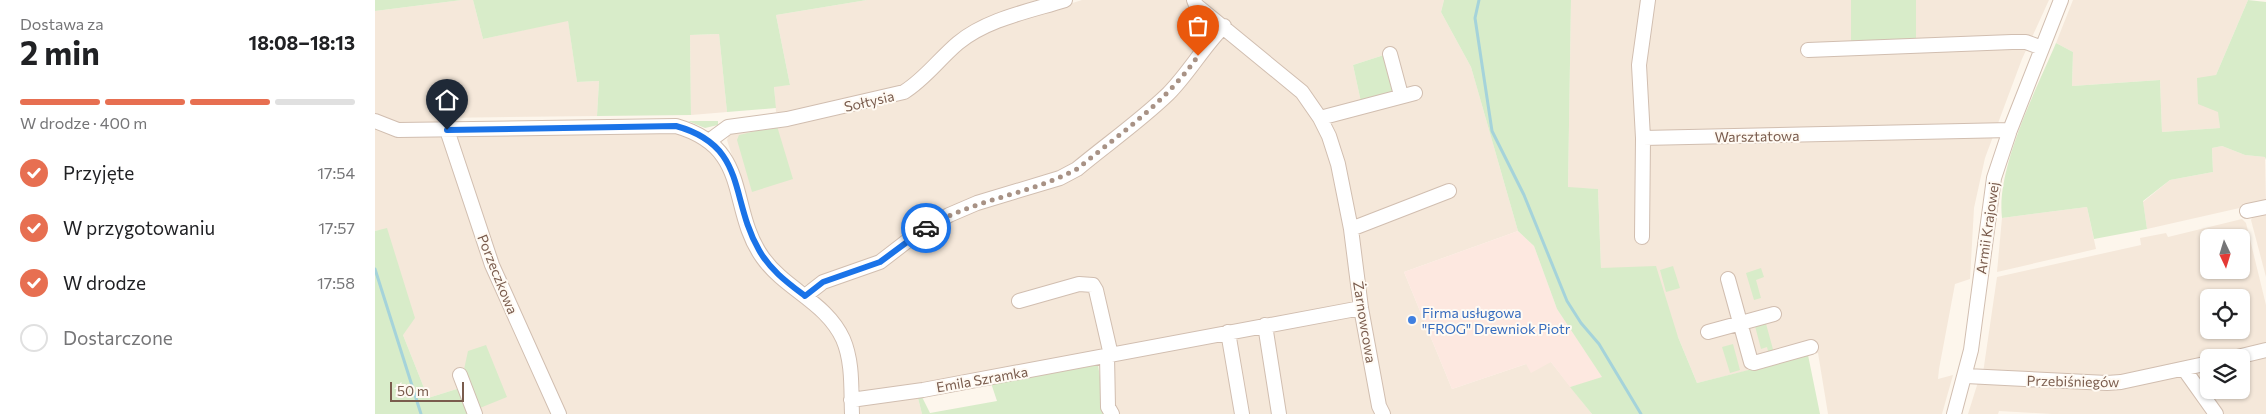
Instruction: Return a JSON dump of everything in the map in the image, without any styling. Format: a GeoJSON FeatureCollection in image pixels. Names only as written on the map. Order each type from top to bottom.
{"type":"FeatureCollection","features":[{"type":"Feature","properties":{"kind":"street","name":"Sołtysia"},"geometry":{"type":"LineString","coordinates":[[709,141],[728,127],[787,119],[904,92],[920,83],[959,43],[979,29],[998,21],[1065,0]]}},
{"type":"Feature","properties":{"kind":"street"},"geometry":{"type":"LineString","coordinates":[[1642,236],[1643,138],[1639,65],[1648,0]]}},
{"type":"Feature","properties":{"kind":"street","name":"Armii Krajowej"},"geometry":{"type":"LineString","coordinates":[[1954,414],[1966,376],[1991,192],[2010,130],[2061,0]]}},
{"type":"Feature","properties":{"kind":"street"},"geometry":{"type":"LineString","coordinates":[[1195,2],[1206,44]]}},
{"type":"Feature","properties":{"kind":"street","name":"Żarnowcowa"},"geometry":{"type":"LineString","coordinates":[[1195,2],[1302,92],[1320,118],[1338,164],[1351,229],[1361,308],[1379,406],[1383,414]]}},
{"type":"Feature","properties":{"kind":"street"},"geometry":{"type":"LineString","coordinates":[[805,296],[823,282],[880,262],[915,235],[949,215],[977,203],[1060,178],[1077,169],[1167,95],[1182,79],[1206,44],[1224,26]]}},
{"type":"Feature","properties":{"kind":"street"},"geometry":{"type":"LineString","coordinates":[[1808,50],[2012,42],[2026,42],[2042,48]]}},
{"type":"Feature","properties":{"kind":"street"},"geometry":{"type":"LineString","coordinates":[[1320,118],[1408,94],[1390,54]]}},
{"type":"Feature","properties":{"kind":"street"},"geometry":{"type":"LineString","coordinates":[[375,122],[398,130],[676,126],[699,134],[720,151],[729,166],[758,250],[779,275],[823,309],[842,337],[849,357],[852,407]]}},
{"type":"Feature","properties":{"kind":"street","name":"Porzeczkowa"},"geometry":{"type":"LineString","coordinates":[[447,130],[491,265],[559,414]]}},
{"type":"Feature","properties":{"kind":"street","name":"Warsztatowa"},"geometry":{"type":"LineString","coordinates":[[1643,138],[2010,130]]}},
{"type":"Feature","properties":{"kind":"street"},"geometry":{"type":"LineString","coordinates":[[1351,229],[1449,191]]}},
{"type":"Feature","properties":{"kind":"street"},"geometry":{"type":"LineString","coordinates":[[2247,211],[2266,207]]}},
{"type":"Feature","properties":{"kind":"street"},"geometry":{"type":"LineString","coordinates":[[1728,279],[1751,362],[1754,364],[1811,347]]}},
{"type":"Feature","properties":{"kind":"street"},"geometry":{"type":"LineString","coordinates":[[1019,301],[1079,284],[1093,285],[1096,290],[1109,356],[1108,407],[1112,414]]}},
{"type":"Feature","properties":{"kind":"street","name":"Emila Szramka"},"geometry":{"type":"LineString","coordinates":[[852,407],[887,396],[1361,308]]}},
{"type":"Feature","properties":{"kind":"street"},"geometry":{"type":"LineString","coordinates":[[1708,332],[1774,314]]}},
{"type":"Feature","properties":{"kind":"street"},"geometry":{"type":"LineString","coordinates":[[1265,325],[1279,414]]}},
{"type":"Feature","properties":{"kind":"street"},"geometry":{"type":"LineString","coordinates":[[1228,332],[1242,414]]}},
{"type":"Feature","properties":{"kind":"street"},"geometry":{"type":"LineString","coordinates":[[2250,354],[2266,350]]}},
{"type":"Feature","properties":{"kind":"street","name":"Przebiśniegów"},"geometry":{"type":"LineString","coordinates":[[1966,376],[2107,383],[2200,365]]}},
{"type":"Feature","properties":{"kind":"street"},"geometry":{"type":"LineString","coordinates":[[2184,369],[2217,414]]}},
{"type":"Feature","properties":{"kind":"street"},"geometry":{"type":"LineString","coordinates":[[460,375],[475,414]]}},
{"type":"Feature","properties":{"kind":"shaded area"},"geometry":{"type":"Polygon","coordinates":[[[473,0],[483,39],[568,20],[577,82],[599,81],[597,116],[438,118],[458,187],[552,414],[471,414],[460,388],[428,398],[403,335],[379,230],[375,231],[375,11],[473,0]]]}},
{"type":"Feature","properties":{"kind":"shaded area"},"geometry":{"type":"Polygon","coordinates":[[[867,0],[1052,0],[1001,16],[907,86],[795,112],[776,112],[774,86],[790,85],[776,15],[867,0]]]}},
{"type":"Feature","properties":{"kind":"shaded area"},"geometry":{"type":"Polygon","coordinates":[[[1082,0],[1190,0],[1201,47],[1174,81],[1076,166],[971,203],[873,263],[805,285],[796,282],[777,267],[759,240],[727,140],[732,132],[902,99],[962,45],[984,31],[1082,0]]]}},
{"type":"Feature","properties":{"kind":"shaded area"},"geometry":{"type":"Polygon","coordinates":[[[1203,0],[1444,0],[1441,12],[1471,67],[1518,231],[1404,272],[1452,389],[1526,364],[1551,362],[1592,414],[1387,414],[1381,398],[1355,221],[1326,120],[1404,91],[1393,52],[1353,65],[1361,102],[1320,112],[1203,0]]]}},
{"type":"Feature","properties":{"kind":"shaded area"},"geometry":{"type":"Polygon","coordinates":[[[1571,0],[2049,0],[2022,59],[1985,158],[1974,208],[1970,279],[1955,284],[1939,369],[1938,379],[1953,375],[1942,414],[1828,414],[1818,353],[1697,383],[1678,337],[1601,269],[1598,189],[1568,188],[1571,0]]]}},
{"type":"Feature","properties":{"kind":"shaded area"},"geometry":{"type":"Polygon","coordinates":[[[2073,0],[2248,0],[2216,75],[2220,128],[2162,132],[2160,80],[2072,86],[2073,52],[2056,43],[2073,0]]]}},
{"type":"Feature","properties":{"kind":"shaded area"},"geometry":{"type":"Polygon","coordinates":[[[1223,31],[1292,87],[1320,126],[1332,160],[1341,199],[1356,300],[1353,303],[1000,371],[861,393],[840,322],[832,311],[817,297],[817,293],[976,208],[1063,181],[1171,95],[1223,31]]]}},
{"type":"Feature","properties":{"kind":"shaded area"},"geometry":{"type":"Polygon","coordinates":[[[719,34],[727,112],[691,115],[690,35],[719,34]]]}},
{"type":"Feature","properties":{"kind":"shaded area"},"geometry":{"type":"Polygon","coordinates":[[[656,131],[682,135],[702,145],[719,163],[726,174],[748,241],[819,313],[835,335],[843,363],[846,414],[565,414],[493,260],[454,136],[656,131]]]}},
{"type":"Feature","properties":{"kind":"shaded area"},"geometry":{"type":"Polygon","coordinates":[[[2222,146],[2245,155],[2265,157],[2266,202],[2147,229],[2143,202],[2170,180],[2213,172],[2212,148],[2222,146]]]}},
{"type":"Feature","properties":{"kind":"shaded area"},"geometry":{"type":"Polygon","coordinates":[[[2087,207],[2096,249],[1997,272],[2002,218],[2087,207]]]}},
{"type":"Feature","properties":{"kind":"shaded area"},"geometry":{"type":"Polygon","coordinates":[[[2266,213],[2266,277],[2251,220],[2253,216],[2266,213]]]}},
{"type":"Feature","properties":{"kind":"shaded area"},"geometry":{"type":"Polygon","coordinates":[[[2242,219],[2246,223],[2247,229],[2201,229],[2242,219]]]}},
{"type":"Feature","properties":{"kind":"shaded area"},"geometry":{"type":"Polygon","coordinates":[[[2200,229],[2200,279],[2250,279],[2250,239],[2266,305],[2266,345],[2249,349],[2200,349],[2200,361],[2129,378],[1983,373],[1997,277],[2141,245],[2140,238],[2166,233],[2168,237],[2200,229]]]}},
{"type":"Feature","properties":{"kind":"shaded area"},"geometry":{"type":"Polygon","coordinates":[[[1518,231],[1534,246],[1557,309],[1603,378],[1570,387],[1551,362],[1531,373],[1526,364],[1452,389],[1404,272],[1518,231]]]}},
{"type":"Feature","properties":{"kind":"shaded area"},"geometry":{"type":"Polygon","coordinates":[[[1356,313],[1370,396],[1377,414],[1118,414],[1115,407],[1113,361],[1356,313]]]}},
{"type":"Feature","properties":{"kind":"shaded area"},"geometry":{"type":"Polygon","coordinates":[[[2266,354],[2266,414],[2224,414],[2220,412],[2211,399],[2250,399],[2250,358],[2266,354]]]}},
{"type":"Feature","properties":{"kind":"shaded area"},"geometry":{"type":"Polygon","coordinates":[[[2200,370],[2200,384],[2191,372],[2200,370]]]}},
{"type":"Feature","properties":{"kind":"shaded area"},"geometry":{"type":"Polygon","coordinates":[[[2178,375],[2210,414],[2052,414],[1999,411],[1998,414],[1968,414],[1978,382],[2178,375]]]}},
{"type":"Feature","properties":{"kind":"shaded area"},"geometry":{"type":"Polygon","coordinates":[[[917,394],[922,414],[856,414],[856,409],[861,404],[917,394]]]}},
{"type":"Feature","properties":{"kind":"green space"},"geometry":{"type":"Polygon","coordinates":[[[375,0],[462,0],[375,11],[375,0]]]}},
{"type":"Feature","properties":{"kind":"green space"},"geometry":{"type":"Polygon","coordinates":[[[473,0],[867,0],[776,15],[790,85],[774,87],[776,108],[727,112],[719,34],[690,35],[691,115],[597,116],[599,81],[577,82],[568,21],[483,39],[473,0]]]}},
{"type":"Feature","properties":{"kind":"green space"},"geometry":{"type":"Polygon","coordinates":[[[1444,0],[1571,0],[1568,187],[1598,189],[1601,268],[1656,266],[1678,337],[1697,383],[1808,355],[1820,414],[1592,414],[1570,387],[1602,377],[1557,309],[1534,246],[1518,231],[1471,67],[1441,12],[1444,0]]]}},
{"type":"Feature","properties":{"kind":"green space"},"geometry":{"type":"Polygon","coordinates":[[[1851,0],[1916,0],[1916,42],[1851,44],[1851,0]]]}},
{"type":"Feature","properties":{"kind":"green space"},"geometry":{"type":"Polygon","coordinates":[[[2248,0],[2266,2],[2266,160],[2265,157],[2245,155],[2222,146],[2212,148],[2213,172],[2170,180],[2143,201],[2147,229],[2094,239],[2087,207],[2002,218],[2005,176],[2011,153],[2019,129],[2056,43],[2073,52],[2072,86],[2160,80],[2162,132],[2220,128],[2218,112],[2198,104],[2197,78],[2216,75],[2248,0]]]}},
{"type":"Feature","properties":{"kind":"green space"},"geometry":{"type":"Polygon","coordinates":[[[1387,54],[1396,88],[1393,94],[1361,102],[1353,65],[1387,54]]]}},
{"type":"Feature","properties":{"kind":"green space"},"geometry":{"type":"Polygon","coordinates":[[[688,121],[718,121],[718,125],[705,128],[688,121]]]}},
{"type":"Feature","properties":{"kind":"green space"},"geometry":{"type":"Polygon","coordinates":[[[777,126],[793,179],[752,192],[737,140],[739,135],[777,126]]]}},
{"type":"Feature","properties":{"kind":"green space"},"geometry":{"type":"Polygon","coordinates":[[[387,228],[415,318],[403,335],[428,398],[460,388],[468,351],[486,345],[507,397],[470,412],[471,414],[375,414],[375,231],[387,228]]]}},
{"type":"Feature","properties":{"kind":"green space"},"geometry":{"type":"Polygon","coordinates":[[[1673,266],[1680,288],[1666,292],[1660,270],[1673,266]]]}},
{"type":"Feature","properties":{"kind":"green space"},"geometry":{"type":"Polygon","coordinates":[[[1761,268],[1764,277],[1756,280],[1761,298],[1754,300],[1746,273],[1761,268]]]}},
{"type":"Feature","properties":{"kind":"green space"},"geometry":{"type":"Polygon","coordinates":[[[1765,320],[1774,353],[1769,355],[1767,347],[1761,349],[1755,326],[1765,320]]]}},
{"type":"Feature","properties":{"kind":"green space"},"geometry":{"type":"Polygon","coordinates":[[[1733,344],[1740,370],[1730,373],[1722,347],[1733,344]]]}},
{"type":"Feature","properties":{"kind":"green space"},"geometry":{"type":"Polygon","coordinates":[[[1098,365],[1106,414],[922,414],[918,398],[922,397],[930,413],[997,401],[991,383],[1098,365]]]}},
{"type":"Feature","properties":{"kind":"waterway"},"geometry":{"type":"LineString","coordinates":[[1479,0],[1475,18],[1492,131],[1524,195],[1567,301],[1581,323],[1599,344],[1641,414]]}},
{"type":"Feature","properties":{"kind":"waterway"},"geometry":{"type":"LineString","coordinates":[[375,269],[421,414]]}},
{"type":"Feature","properties":{"kind":"way so far"},"geometry":{"type":"LineString","coordinates":[[926,228],[949,215],[977,203],[1060,178],[1077,169],[1167,95],[1182,79],[1198,56]]}},
{"type":"Feature","properties":{"kind":"place","name":"Firma usługowa \"FROG\" Drewniok Piotr"},"geometry":{"type":"Point","coordinates":[1412,320]}},
{"type":"Feature","properties":{"kind":"route"},"geometry":{"type":"LineString","coordinates":[[447,130],[676,126],[699,134],[714,144],[725,158],[754,240],[763,258],[779,275],[805,296],[815,286],[823,282],[865,269],[880,262],[926,228]]}}]}
